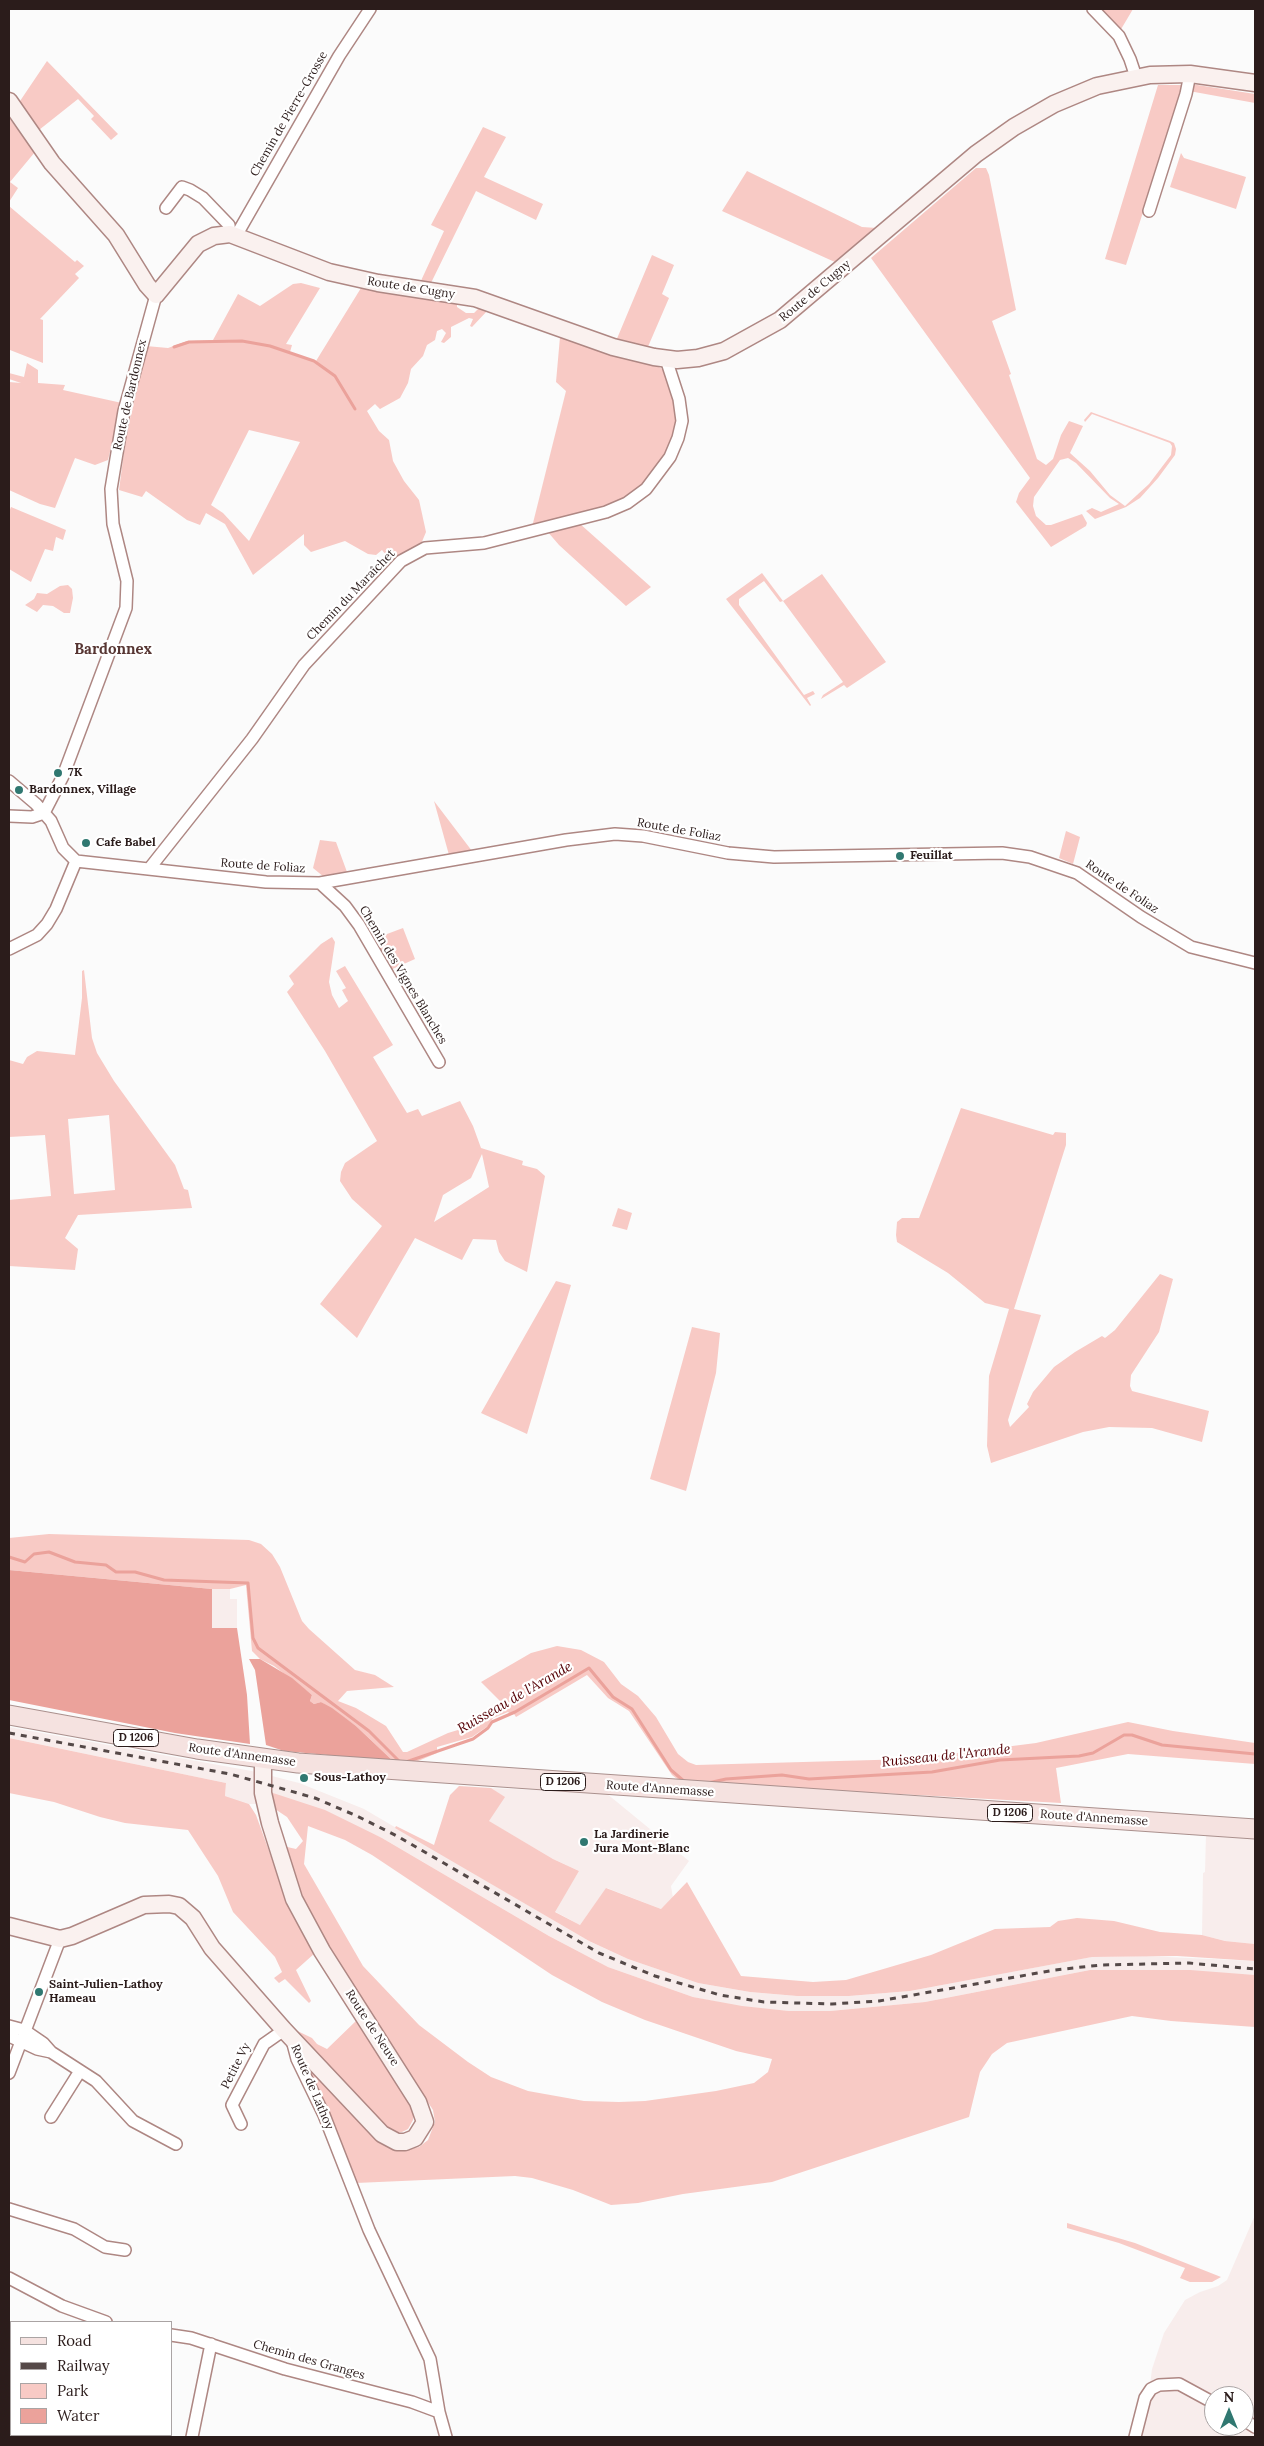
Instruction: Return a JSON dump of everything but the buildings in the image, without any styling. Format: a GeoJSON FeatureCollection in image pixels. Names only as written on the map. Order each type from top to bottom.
{"type":"FeatureCollection","features":[{"type":"Feature","properties":{"kind":"main road","name":"Route d'Annemasse"},"geometry":{"type":"LineString","coordinates":[[9,1715],[263,1760],[1255,1829]]}},
{"type":"Feature","properties":{"kind":"street","name":"Chemin de Pierre-Grosse"},"geometry":{"type":"LineString","coordinates":[[233,235],[339,56],[370,9]]}},
{"type":"Feature","properties":{"kind":"street"},"geometry":{"type":"LineString","coordinates":[[1093,9],[1119,36],[1136,76]]}},
{"type":"Feature","properties":{"kind":"street"},"geometry":{"type":"LineString","coordinates":[[1149,211],[1190,74]]}},
{"type":"Feature","properties":{"kind":"street","name":"Route de Cugny"},"geometry":{"type":"LineString","coordinates":[[233,235],[329,272],[378,283],[475,298],[613,346],[666,359],[688,359],[716,353],[760,333],[795,309],[974,156],[1008,132],[1054,104],[1082,91],[1136,76],[1190,74],[1255,83]]}},
{"type":"Feature","properties":{"kind":"street"},"geometry":{"type":"LineString","coordinates":[[9,101],[52,163],[116,235],[147,285],[156,295],[198,244],[214,236],[233,235],[229,225],[203,198],[190,190],[182,187],[166,208]]}},
{"type":"Feature","properties":{"kind":"street","name":"Route de Bardonnex"},"geometry":{"type":"LineString","coordinates":[[44,813],[64,776],[126,608],[127,581],[113,524],[111,488],[124,411],[156,295]]}},
{"type":"Feature","properties":{"kind":"street","name":"Chemin du Maraîchet"},"geometry":{"type":"LineString","coordinates":[[149,869],[256,734],[304,664],[401,561],[425,548],[484,543],[582,519],[627,503],[646,489],[670,457],[678,438],[682,421],[678,399],[666,359]]}},
{"type":"Feature","properties":{"kind":"street"},"geometry":{"type":"LineString","coordinates":[[9,781],[44,813],[55,828],[66,853],[76,861],[56,909],[37,935],[9,949]]}},
{"type":"Feature","properties":{"kind":"street"},"geometry":{"type":"LineString","coordinates":[[9,816],[32,817],[44,813]]}},
{"type":"Feature","properties":{"kind":"street","name":"Route de Foliaz"},"geometry":{"type":"LineString","coordinates":[[76,861],[266,882],[320,883],[606,835],[644,836],[728,853],[774,857],[1002,853],[1030,857],[1065,868],[1095,883],[1141,917],[1191,947],[1255,962]]}},
{"type":"Feature","properties":{"kind":"street","name":"Chemin des Vignes Blanches"},"geometry":{"type":"LineString","coordinates":[[320,883],[345,906],[359,925],[438,1062]]}},
{"type":"Feature","properties":{"kind":"street","name":"Route de Neuve"},"geometry":{"type":"LineString","coordinates":[[263,1760],[263,1792],[270,1823],[294,1900],[322,1951],[418,2102],[424,2122],[420,2134],[405,2142],[388,2138],[288,2034]]}},
{"type":"Feature","properties":{"kind":"street","name":"Route de Lathoy"},"geometry":{"type":"LineString","coordinates":[[60,1939],[72,1936],[144,1905],[169,1904],[179,1906],[193,1918],[212,1948],[288,2034],[297,2059],[324,2116],[369,2230],[430,2359],[439,2412],[446,2437]]}},
{"type":"Feature","properties":{"kind":"street"},"geometry":{"type":"LineString","coordinates":[[9,1926],[60,1939],[18,2035],[9,2073]]}},
{"type":"Feature","properties":{"kind":"street"},"geometry":{"type":"LineString","coordinates":[[9,2026],[37,2049],[51,2052],[104,2088],[133,2120],[176,2144]]}},
{"type":"Feature","properties":{"kind":"street","name":"Petite Vy"},"geometry":{"type":"LineString","coordinates":[[241,2124],[232,2105],[264,2044],[288,2034]]}},
{"type":"Feature","properties":{"kind":"street"},"geometry":{"type":"LineString","coordinates":[[51,2117],[80,2071]]}},
{"type":"Feature","properties":{"kind":"street"},"geometry":{"type":"LineString","coordinates":[[9,2209],[74,2229],[105,2247],[125,2250]]}},
{"type":"Feature","properties":{"kind":"street"},"geometry":{"type":"LineString","coordinates":[[9,2278],[62,2306],[103,2321]]}},
{"type":"Feature","properties":{"kind":"street","name":"Chemin des Granges"},"geometry":{"type":"LineString","coordinates":[[172,2337],[211,2344],[285,2370],[412,2402],[439,2412]]}},
{"type":"Feature","properties":{"kind":"street"},"geometry":{"type":"LineString","coordinates":[[192,2437],[211,2344]]}},
{"type":"Feature","properties":{"kind":"street"},"geometry":{"type":"LineString","coordinates":[[1135,2437],[1145,2398],[1151,2389],[1159,2385],[1179,2384],[1204,2398]]}},
{"type":"Feature","properties":{"kind":"shaded area"},"geometry":{"type":"Polygon","coordinates":[[[212,1589],[230,1589],[230,1599],[237,1599],[237,1628],[212,1628],[212,1589]]]}},
{"type":"Feature","properties":{"kind":"shaded area"},"geometry":{"type":"Polygon","coordinates":[[[9,1727],[257,1772],[259,1804],[249,1804],[225,1796],[226,1783],[9,1738],[9,1727]]]}},
{"type":"Feature","properties":{"kind":"shaded area"},"geometry":{"type":"Polygon","coordinates":[[[268,1775],[299,1783],[364,1809],[589,1941],[628,1959],[698,1983],[750,1992],[797,1996],[849,1996],[910,1991],[1091,1957],[1146,1956],[1255,1961],[1255,1975],[1090,1970],[925,2002],[830,2011],[789,2011],[742,2007],[693,1997],[608,1967],[549,1936],[382,1838],[270,1792],[268,1775]]]}},
{"type":"Feature","properties":{"kind":"shaded area"},"geometry":{"type":"Polygon","coordinates":[[[491,1788],[606,1793],[689,1861],[671,1886],[673,1898],[661,1909],[607,1888],[580,1925],[554,1911],[579,1871],[553,1859],[488,1821],[504,1797],[491,1788]]]}},
{"type":"Feature","properties":{"kind":"shaded area"},"geometry":{"type":"Polygon","coordinates":[[[1206,1834],[1255,1839],[1255,1944],[1225,1941],[1202,1935],[1206,1834]]]}},
{"type":"Feature","properties":{"kind":"shaded area"},"geometry":{"type":"Polygon","coordinates":[[[1255,2215],[1255,2437],[1139,2437],[1148,2401],[1152,2369],[1164,2333],[1185,2300],[1200,2292],[1218,2286],[1227,2280],[1255,2215]]]}},
{"type":"Feature","properties":{"kind":"green space"},"geometry":{"type":"Polygon","coordinates":[[[1097,9],[1133,9],[1120,31],[1097,9]]]}},
{"type":"Feature","properties":{"kind":"green space"},"geometry":{"type":"Polygon","coordinates":[[[47,61],[118,134],[111,140],[91,119],[94,116],[78,99],[39,130],[20,101],[47,61]]]}},
{"type":"Feature","properties":{"kind":"green space"},"geometry":{"type":"Polygon","coordinates":[[[1191,84],[1255,94],[1255,103],[1189,91],[1191,84]]]}},
{"type":"Feature","properties":{"kind":"green space"},"geometry":{"type":"Polygon","coordinates":[[[1158,85],[1184,85],[1126,265],[1105,259],[1158,85]]]}},
{"type":"Feature","properties":{"kind":"green space"},"geometry":{"type":"Polygon","coordinates":[[[9,118],[35,152],[10,182],[18,188],[9,202],[9,118]]]}},
{"type":"Feature","properties":{"kind":"green space"},"geometry":{"type":"Polygon","coordinates":[[[483,127],[506,137],[484,177],[543,204],[536,220],[476,191],[430,285],[419,285],[444,231],[431,225],[483,127]]]}},
{"type":"Feature","properties":{"kind":"green space"},"geometry":{"type":"Polygon","coordinates":[[[1181,153],[1184,158],[1246,177],[1236,209],[1170,187],[1181,153]]]}},
{"type":"Feature","properties":{"kind":"green space"},"geometry":{"type":"Polygon","coordinates":[[[976,168],[986,168],[989,175],[1016,310],[992,321],[1011,374],[1009,375],[1037,459],[1046,465],[1053,459],[1061,435],[1069,421],[1083,426],[1070,453],[1090,471],[1110,495],[1125,506],[1149,484],[1171,455],[1172,446],[1170,443],[1092,414],[1085,422],[1084,420],[1091,412],[1170,441],[1174,443],[1176,449],[1175,455],[1140,498],[1126,507],[1095,519],[1086,511],[1092,508],[1101,512],[1119,504],[1110,498],[1076,463],[1068,458],[1060,460],[1034,497],[1033,506],[1036,516],[1046,525],[1051,525],[1082,514],[1087,523],[1086,526],[1051,547],[1016,502],[1019,493],[1030,478],[871,258],[976,168]]]}},
{"type":"Feature","properties":{"kind":"green space"},"geometry":{"type":"Polygon","coordinates":[[[747,171],[862,227],[877,228],[837,263],[722,211],[747,171]]]}},
{"type":"Feature","properties":{"kind":"green space"},"geometry":{"type":"Polygon","coordinates":[[[9,206],[75,262],[77,260],[84,266],[75,274],[79,278],[40,319],[43,320],[43,363],[10,350],[9,354],[9,206]]]}},
{"type":"Feature","properties":{"kind":"green space"},"geometry":{"type":"Polygon","coordinates":[[[652,255],[674,265],[662,294],[669,298],[647,349],[616,341],[652,255]]]}},
{"type":"Feature","properties":{"kind":"green space"},"geometry":{"type":"Polygon","coordinates":[[[301,283],[320,288],[286,344],[292,345],[290,352],[316,361],[361,288],[457,304],[457,307],[466,313],[474,313],[479,308],[488,310],[472,327],[470,326],[473,319],[469,318],[451,327],[451,337],[444,343],[441,342],[446,333],[442,329],[437,331],[435,340],[427,345],[423,356],[411,369],[408,383],[400,398],[380,409],[375,404],[367,411],[379,431],[389,440],[393,461],[404,481],[419,500],[426,532],[421,544],[416,545],[393,564],[382,550],[376,555],[368,554],[345,541],[311,552],[304,545],[304,534],[253,575],[225,524],[206,513],[200,525],[187,520],[146,491],[142,497],[119,490],[126,437],[146,346],[168,348],[187,341],[213,340],[238,294],[260,306],[293,284],[301,283]],[[249,430],[211,505],[223,513],[249,541],[300,442],[249,430]]]}},
{"type":"Feature","properties":{"kind":"green space"},"geometry":{"type":"Polygon","coordinates":[[[560,337],[606,354],[649,363],[661,368],[665,372],[678,412],[675,439],[655,475],[619,503],[532,527],[566,391],[556,382],[560,337]]]}},
{"type":"Feature","properties":{"kind":"green space"},"geometry":{"type":"Polygon","coordinates":[[[27,363],[38,370],[38,383],[65,385],[63,390],[122,403],[108,460],[95,465],[75,458],[55,508],[40,504],[9,490],[9,382],[21,383],[9,379],[9,373],[24,377],[27,363]]]}},
{"type":"Feature","properties":{"kind":"green space"},"geometry":{"type":"Polygon","coordinates":[[[11,507],[66,530],[63,540],[56,537],[53,551],[45,549],[31,582],[9,569],[9,512],[11,507]]]}},
{"type":"Feature","properties":{"kind":"green space"},"geometry":{"type":"Polygon","coordinates":[[[579,523],[651,587],[626,606],[559,545],[547,531],[579,523]]]}},
{"type":"Feature","properties":{"kind":"green space"},"geometry":{"type":"Polygon","coordinates":[[[762,573],[783,601],[780,602],[764,581],[739,599],[739,605],[804,695],[813,691],[815,694],[807,698],[810,706],[726,599],[762,573]]]}},
{"type":"Feature","properties":{"kind":"green space"},"geometry":{"type":"Polygon","coordinates":[[[822,574],[886,662],[847,688],[844,685],[821,699],[823,695],[843,682],[783,601],[822,574]]]}},
{"type":"Feature","properties":{"kind":"green space"},"geometry":{"type":"Polygon","coordinates":[[[68,585],[72,589],[73,598],[70,613],[64,613],[53,606],[43,605],[37,612],[25,605],[34,599],[37,593],[47,594],[60,586],[68,585]]]}},
{"type":"Feature","properties":{"kind":"green space"},"geometry":{"type":"Polygon","coordinates":[[[434,801],[472,851],[449,855],[434,801]]]}},
{"type":"Feature","properties":{"kind":"green space"},"geometry":{"type":"Polygon","coordinates":[[[1066,831],[1080,837],[1073,864],[1059,858],[1066,831]]]}},
{"type":"Feature","properties":{"kind":"green space"},"geometry":{"type":"Polygon","coordinates":[[[320,840],[336,842],[347,872],[324,877],[313,868],[320,840]]]}},
{"type":"Feature","properties":{"kind":"green space"},"geometry":{"type":"Polygon","coordinates":[[[403,928],[415,959],[388,971],[371,940],[403,928]]]}},
{"type":"Feature","properties":{"kind":"green space"},"geometry":{"type":"Polygon","coordinates":[[[332,937],[335,942],[329,982],[332,995],[339,1008],[348,1001],[342,990],[346,988],[336,971],[345,966],[393,1045],[373,1057],[407,1113],[418,1109],[422,1116],[460,1101],[473,1126],[481,1148],[523,1161],[522,1165],[537,1169],[545,1176],[527,1272],[505,1261],[499,1252],[496,1240],[473,1239],[462,1260],[415,1238],[357,1338],[320,1304],[382,1226],[352,1199],[340,1181],[345,1163],[377,1141],[325,1051],[287,992],[294,984],[289,976],[321,944],[332,937]],[[482,1154],[471,1178],[443,1195],[434,1222],[489,1187],[482,1154]]]}},
{"type":"Feature","properties":{"kind":"green space"},"geometry":{"type":"Polygon","coordinates":[[[84,970],[92,1038],[97,1053],[114,1081],[175,1165],[184,1189],[188,1190],[192,1208],[78,1215],[65,1238],[78,1249],[75,1270],[9,1266],[9,1200],[51,1196],[45,1135],[9,1137],[9,1060],[23,1064],[27,1057],[37,1051],[75,1055],[82,998],[82,971],[84,970]],[[109,1115],[68,1119],[74,1194],[115,1190],[109,1115]]]}},
{"type":"Feature","properties":{"kind":"green space"},"geometry":{"type":"Polygon","coordinates":[[[961,1108],[1053,1135],[1055,1132],[1066,1133],[1066,1145],[1014,1309],[1041,1315],[1008,1420],[1010,1427],[1029,1407],[1027,1404],[1033,1392],[1054,1367],[1075,1352],[1102,1336],[1105,1338],[1115,1330],[1160,1274],[1173,1279],[1159,1332],[1131,1375],[1130,1386],[1132,1391],[1209,1411],[1202,1442],[1152,1428],[1109,1427],[1083,1432],[991,1463],[987,1446],[989,1376],[1009,1309],[985,1303],[948,1273],[897,1242],[896,1235],[897,1222],[902,1218],[919,1218],[961,1108]]]}},
{"type":"Feature","properties":{"kind":"green space"},"geometry":{"type":"Polygon","coordinates":[[[618,1208],[632,1213],[627,1230],[612,1226],[618,1208]]]}},
{"type":"Feature","properties":{"kind":"green space"},"geometry":{"type":"Polygon","coordinates":[[[556,1281],[571,1285],[527,1434],[481,1413],[556,1281]]]}},
{"type":"Feature","properties":{"kind":"green space"},"geometry":{"type":"Polygon","coordinates":[[[692,1327],[720,1333],[716,1373],[686,1491],[650,1479],[692,1327]]]}},
{"type":"Feature","properties":{"kind":"green space"},"geometry":{"type":"Polygon","coordinates":[[[49,1534],[249,1540],[261,1544],[272,1554],[280,1567],[302,1621],[309,1629],[355,1670],[375,1675],[394,1687],[347,1691],[338,1701],[356,1708],[386,1726],[403,1752],[407,1752],[448,1733],[481,1723],[505,1706],[481,1682],[531,1653],[557,1646],[581,1650],[604,1662],[621,1684],[638,1696],[656,1717],[678,1754],[688,1762],[696,1765],[910,1759],[1036,1743],[1128,1722],[1173,1731],[1255,1743],[1255,1764],[1128,1754],[1056,1768],[1061,1803],[681,1782],[672,1775],[629,1711],[608,1698],[587,1675],[516,1717],[508,1712],[493,1718],[488,1726],[472,1737],[437,1747],[437,1753],[411,1764],[393,1761],[356,1726],[321,1702],[314,1704],[310,1701],[312,1695],[274,1666],[260,1659],[252,1651],[246,1585],[230,1589],[212,1589],[9,1570],[9,1538],[49,1534]]]}},
{"type":"Feature","properties":{"kind":"green space"},"geometry":{"type":"Polygon","coordinates":[[[9,1738],[226,1783],[225,1796],[249,1804],[256,1815],[286,1898],[315,1953],[296,1970],[311,2001],[309,2003],[285,1979],[279,1983],[274,1978],[282,1972],[275,1957],[233,1912],[218,1876],[188,1830],[125,1823],[54,1802],[9,1793],[9,1738]]]}},
{"type":"Feature","properties":{"kind":"green space"},"geometry":{"type":"Polygon","coordinates":[[[459,1786],[491,1788],[505,1797],[489,1821],[553,1859],[579,1871],[555,1912],[580,1925],[606,1888],[661,1909],[687,1882],[741,1976],[813,1982],[846,1980],[931,1955],[995,1929],[1050,1927],[1058,1921],[1077,1918],[1114,1921],[1160,1932],[1202,1935],[1225,1941],[1255,1944],[1255,1961],[1177,1956],[1092,1957],[910,1991],[849,1996],[797,1996],[750,1992],[698,1983],[628,1959],[589,1941],[395,1828],[396,1826],[434,1845],[450,1795],[459,1786]]]}},
{"type":"Feature","properties":{"kind":"green space"},"geometry":{"type":"Polygon","coordinates":[[[270,1792],[325,1810],[382,1838],[549,1936],[608,1967],[693,1997],[742,2006],[789,2011],[830,2011],[925,2002],[1090,1970],[1190,1970],[1255,1975],[1255,2027],[1171,2021],[1132,2016],[1007,2043],[992,2054],[980,2072],[969,2117],[772,2182],[683,2194],[638,2203],[611,2205],[573,2190],[532,2178],[515,2176],[356,2183],[308,2070],[311,2067],[405,2150],[419,2147],[428,2140],[435,2122],[433,2110],[348,1979],[305,1907],[283,1846],[296,1849],[303,1841],[287,1817],[272,1807],[270,1792]],[[308,1826],[304,1864],[363,1966],[419,2025],[491,2077],[528,2091],[584,2101],[619,2102],[645,2101],[716,2091],[754,2083],[768,2072],[772,2059],[736,2051],[645,2020],[602,2002],[552,1975],[372,1855],[345,1840],[308,1826]]]}},
{"type":"Feature","properties":{"kind":"green space"},"geometry":{"type":"Polygon","coordinates":[[[357,2020],[410,2101],[414,2113],[413,2120],[408,2129],[402,2132],[396,2133],[387,2129],[285,2025],[312,2038],[317,2044],[327,2049],[357,2020]]]}},
{"type":"Feature","properties":{"kind":"green space"},"geometry":{"type":"Polygon","coordinates":[[[1067,2223],[1135,2243],[1221,2277],[1212,2282],[1190,2282],[1180,2278],[1185,2268],[1119,2243],[1067,2228],[1067,2223]]]}},
{"type":"Feature","properties":{"kind":"water"},"geometry":{"type":"Polygon","coordinates":[[[9,1570],[212,1589],[212,1628],[237,1628],[247,1695],[250,1744],[175,1733],[9,1700],[9,1570]]]}},
{"type":"Feature","properties":{"kind":"water"},"geometry":{"type":"Polygon","coordinates":[[[249,1659],[260,1659],[292,1678],[312,1695],[310,1701],[314,1704],[321,1702],[332,1708],[356,1726],[393,1761],[284,1751],[266,1745],[255,1670],[249,1659]]]}},
{"type":"Feature","properties":{"kind":"waterway"},"geometry":{"type":"LineString","coordinates":[[174,347],[189,342],[242,341],[270,346],[314,361],[335,376],[355,409]]}},
{"type":"Feature","properties":{"kind":"waterway","name":"Ruisseau de l'Arande"},"geometry":{"type":"LineString","coordinates":[[9,1557],[25,1562],[34,1554],[49,1552],[75,1562],[106,1565],[116,1572],[135,1572],[164,1580],[248,1583],[253,1638],[258,1648],[369,1731],[403,1763],[473,1739],[488,1728],[492,1722],[515,1712],[589,1668],[613,1697],[632,1709],[671,1770],[685,1782]]}},
{"type":"Feature","properties":{"kind":"waterway","name":"Ruisseau de l'Arande"},"geometry":{"type":"LineString","coordinates":[[708,1783],[726,1779],[782,1775],[809,1779],[932,1772],[1000,1760],[1079,1756],[1093,1753],[1124,1735],[1132,1735],[1162,1745],[1255,1754]]}},
{"type":"Feature","properties":{"kind":"railway"},"geometry":{"type":"LineString","coordinates":[[9,1733],[230,1774],[315,1798],[397,1836],[599,1953],[655,1976],[720,1995],[764,2002],[832,2004],[879,2001],[1055,1970],[1101,1965],[1189,1963],[1255,1969]]}},
{"type":"Feature","properties":{"kind":"place","name":"7K"},"geometry":{"type":"Point","coordinates":[58,773]}},
{"type":"Feature","properties":{"kind":"place","name":"Bardonnex, Village"},"geometry":{"type":"Point","coordinates":[19,790]}},
{"type":"Feature","properties":{"kind":"place","name":"Cafe Babel"},"geometry":{"type":"Point","coordinates":[86,843]}},
{"type":"Feature","properties":{"kind":"place","name":"Feuillat"},"geometry":{"type":"Point","coordinates":[900,856]}},
{"type":"Feature","properties":{"kind":"place","name":"Sous-Lathoy"},"geometry":{"type":"Point","coordinates":[304,1778]}},
{"type":"Feature","properties":{"kind":"place","name":"La Jardinerie Jura Mont-Blanc"},"geometry":{"type":"Point","coordinates":[584,1842]}},
{"type":"Feature","properties":{"kind":"place","name":"Saint-Julien-Lathoy Hameau"},"geometry":{"type":"Point","coordinates":[39,1992]}},
{"type":"Feature","properties":{"kind":"district","name":"Bardonnex"},"geometry":{"type":"Point","coordinates":[113,650]}}]}
